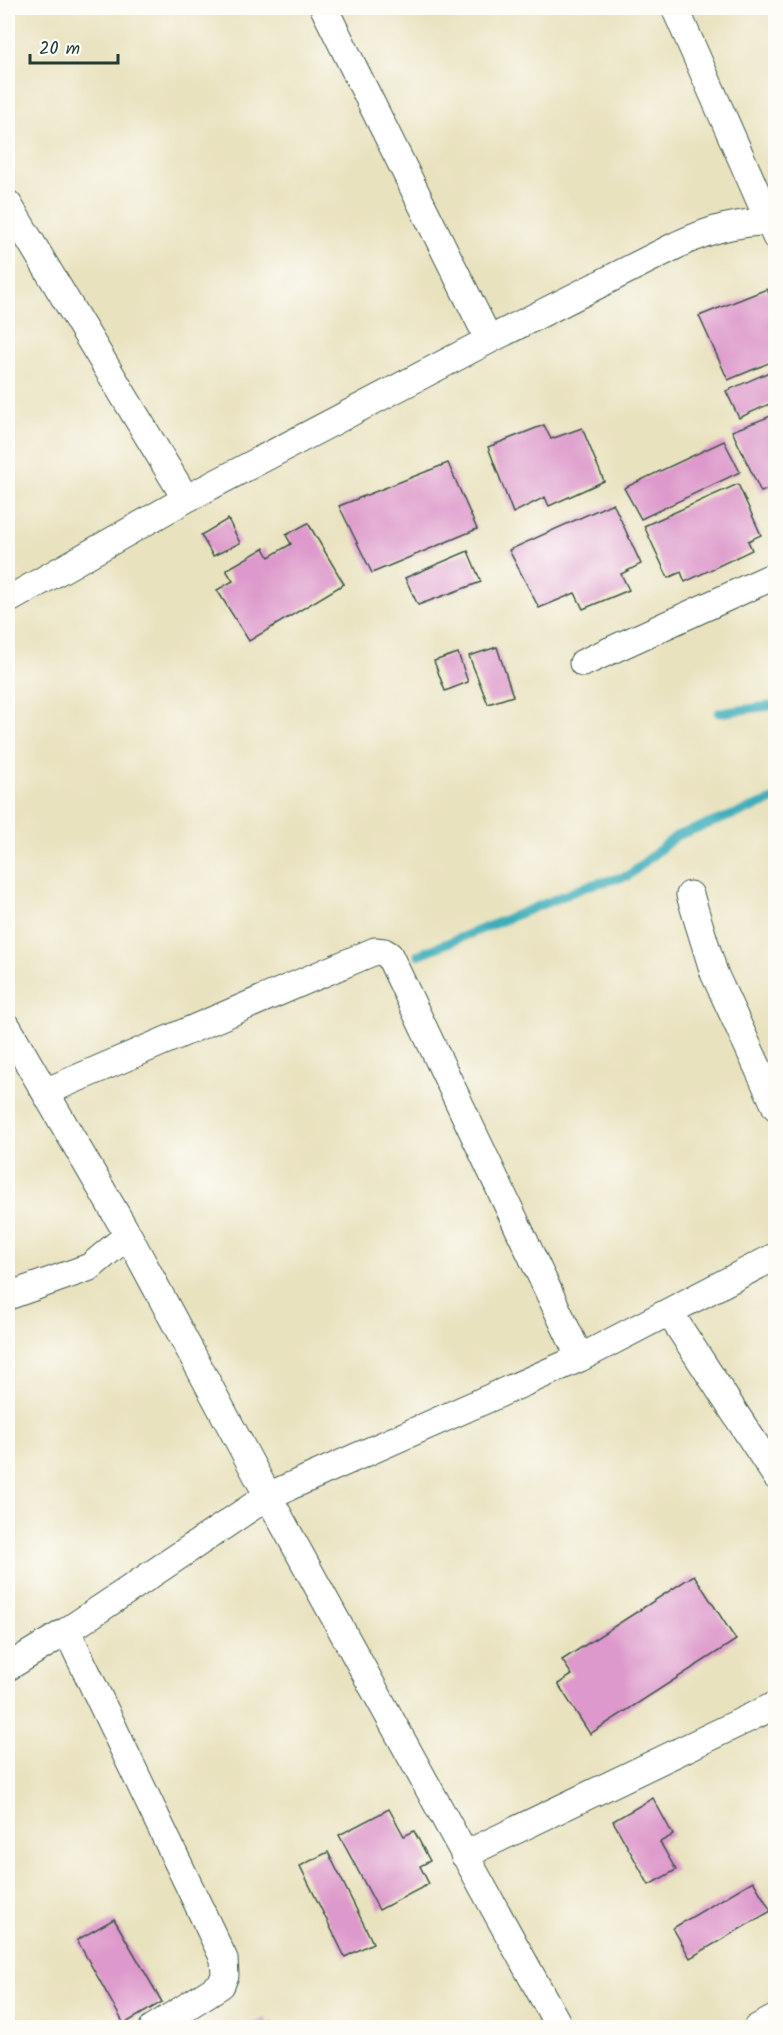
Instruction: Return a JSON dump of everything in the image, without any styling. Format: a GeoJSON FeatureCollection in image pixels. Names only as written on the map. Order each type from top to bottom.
{"type":"FeatureCollection","features":[{"type":"Feature","properties":{"kind":"street"},"geometry":{"type":"LineString","coordinates":[[324,8],[489,340]]}},
{"type":"Feature","properties":{"kind":"street"},"geometry":{"type":"LineString","coordinates":[[8,600],[186,499],[489,340],[702,234],[737,225],[773,226],[675,8]]}},
{"type":"Feature","properties":{"kind":"street"},"geometry":{"type":"LineString","coordinates":[[8,204],[186,499]]}},
{"type":"Feature","properties":{"kind":"street"},"geometry":{"type":"LineString","coordinates":[[583,663],[776,575]]}},
{"type":"Feature","properties":{"kind":"street"},"geometry":{"type":"LineString","coordinates":[[690,895],[714,973],[776,1107]]}},
{"type":"Feature","properties":{"kind":"street"},"geometry":{"type":"LineString","coordinates":[[45,1092],[375,951],[384,952],[389,955],[580,1358]]}},
{"type":"Feature","properties":{"kind":"street"},"geometry":{"type":"LineString","coordinates":[[8,1028],[128,1235],[268,1496],[560,2028]]}},
{"type":"Feature","properties":{"kind":"street"},"geometry":{"type":"LineString","coordinates":[[8,1296],[90,1267],[128,1235]]}},
{"type":"Feature","properties":{"kind":"street"},"geometry":{"type":"LineString","coordinates":[[8,1667],[67,1631],[268,1496],[580,1358],[776,1256]]}},
{"type":"Feature","properties":{"kind":"street"},"geometry":{"type":"LineString","coordinates":[[669,1312],[776,1476]]}},
{"type":"Feature","properties":{"kind":"street"},"geometry":{"type":"LineString","coordinates":[[67,1631],[224,1959],[225,1976],[221,1985],[153,2028]]}},
{"type":"Feature","properties":{"kind":"street"},"geometry":{"type":"LineString","coordinates":[[464,1855],[776,1705]]}},
{"type":"Feature","properties":{"kind":"street"},"geometry":{"type":"LineString","coordinates":[[757,2028],[776,2018]]}},
{"type":"Feature","properties":{"kind":"building"},"geometry":{"type":"Polygon","coordinates":[[[767,289],[776,310],[776,360],[728,380],[699,316],[767,289]]]}},
{"type":"Feature","properties":{"kind":"building"},"geometry":{"type":"Polygon","coordinates":[[[776,369],[776,401],[739,418],[726,391],[776,369]]]}},
{"type":"Feature","properties":{"kind":"building"},"geometry":{"type":"Polygon","coordinates":[[[776,414],[776,486],[761,492],[732,431],[776,414]]]}},
{"type":"Feature","properties":{"kind":"building"},"geometry":{"type":"Polygon","coordinates":[[[544,425],[551,439],[582,428],[604,481],[549,506],[545,497],[513,513],[488,447],[544,425]]]}},
{"type":"Feature","properties":{"kind":"building"},"geometry":{"type":"Polygon","coordinates":[[[724,441],[740,472],[641,519],[624,488],[724,441]]]}},
{"type":"Feature","properties":{"kind":"building"},"geometry":{"type":"Polygon","coordinates":[[[448,463],[477,529],[372,573],[339,506],[448,463]]]}},
{"type":"Feature","properties":{"kind":"building"},"geometry":{"type":"Polygon","coordinates":[[[738,484],[761,535],[748,541],[752,550],[685,582],[681,572],[668,578],[644,526],[738,484]]]}},
{"type":"Feature","properties":{"kind":"building"},"geometry":{"type":"Polygon","coordinates":[[[613,503],[641,564],[621,574],[629,590],[583,609],[575,593],[539,608],[509,550],[613,503]]]}},
{"type":"Feature","properties":{"kind":"building"},"geometry":{"type":"Polygon","coordinates":[[[228,519],[240,543],[213,556],[201,535],[228,519]]]}},
{"type":"Feature","properties":{"kind":"building"},"geometry":{"type":"Polygon","coordinates":[[[308,523],[344,584],[249,641],[217,590],[233,581],[226,570],[264,548],[269,557],[291,544],[286,535],[308,523]]]}},
{"type":"Feature","properties":{"kind":"building"},"geometry":{"type":"Polygon","coordinates":[[[468,551],[481,582],[418,605],[405,578],[468,551]]]}},
{"type":"Feature","properties":{"kind":"building"},"geometry":{"type":"Polygon","coordinates":[[[497,647],[513,696],[488,704],[469,656],[497,647]]]}},
{"type":"Feature","properties":{"kind":"building"},"geometry":{"type":"Polygon","coordinates":[[[458,653],[468,682],[445,691],[434,661],[458,653]]]}},
{"type":"Feature","properties":{"kind":"building"},"geometry":{"type":"Polygon","coordinates":[[[694,1575],[736,1640],[590,1734],[558,1684],[572,1675],[562,1660],[694,1575]]]}},
{"type":"Feature","properties":{"kind":"building"},"geometry":{"type":"Polygon","coordinates":[[[653,1798],[673,1835],[660,1842],[676,1870],[649,1885],[613,1821],[653,1798]]]}},
{"type":"Feature","properties":{"kind":"building"},"geometry":{"type":"Polygon","coordinates":[[[389,1809],[404,1836],[414,1831],[430,1861],[420,1866],[429,1884],[379,1910],[339,1835],[389,1809]]]}},
{"type":"Feature","properties":{"kind":"building"},"geometry":{"type":"Polygon","coordinates":[[[328,1852],[373,1943],[345,1957],[300,1866],[328,1852]]]}},
{"type":"Feature","properties":{"kind":"building"},"geometry":{"type":"Polygon","coordinates":[[[753,1881],[771,1911],[690,1958],[673,1928],[753,1881]]]}},
{"type":"Feature","properties":{"kind":"building"},"geometry":{"type":"Polygon","coordinates":[[[114,1919],[162,2002],[124,2024],[77,1940],[114,1919]]]}},
{"type":"Feature","properties":{"kind":"building"},"geometry":{"type":"Polygon","coordinates":[[[265,2018],[270,2028],[247,2028],[265,2018]]]}},
{"type":"Feature","properties":{"kind":"waterway"},"geometry":{"type":"LineString","coordinates":[[719,713],[776,705]]}},
{"type":"Feature","properties":{"kind":"waterway"},"geometry":{"type":"LineString","coordinates":[[418,955],[590,885],[628,876],[676,836],[776,799]]}}]}
